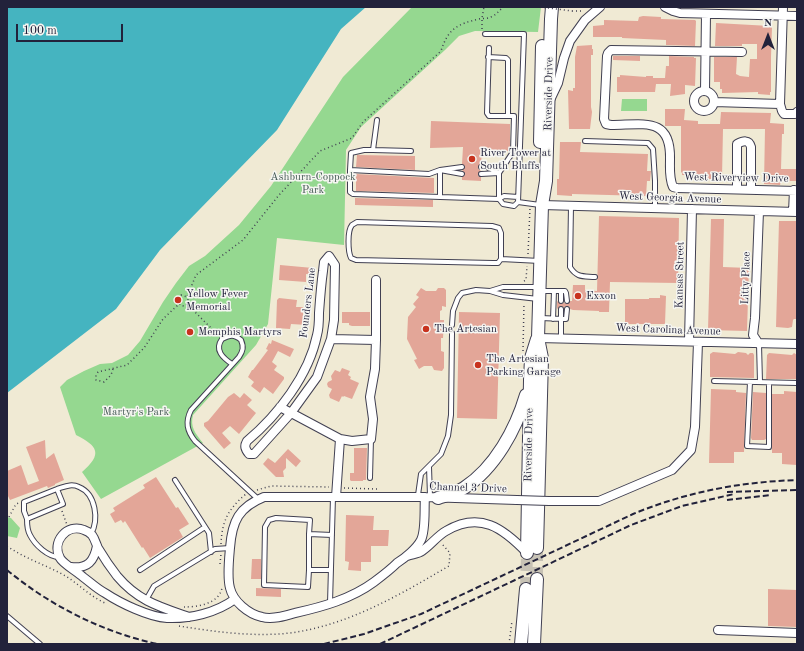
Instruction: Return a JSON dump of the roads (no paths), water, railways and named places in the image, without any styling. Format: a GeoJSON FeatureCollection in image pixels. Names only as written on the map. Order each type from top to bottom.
{"type":"FeatureCollection","features":[{"type":"Feature","properties":{"kind":"main road","name":"Riverside Drive"},"geometry":{"type":"LineString","coordinates":[[532,550],[542,358],[538,338],[540,261],[536,204],[539,176],[544,7]]}},
{"type":"Feature","properties":{"kind":"main road","name":"Riverside Drive"},"geometry":{"type":"LineString","coordinates":[[536,204],[546,181],[550,19],[552,7]]}},
{"type":"Feature","properties":{"kind":"main road","name":"Riverside Drive"},"geometry":{"type":"LineString","coordinates":[[532,550],[530,380],[531,358],[538,338]]}},
{"type":"Feature","properties":{"kind":"main road"},"geometry":{"type":"LineString","coordinates":[[438,498],[456,492],[474,481],[496,456],[510,435],[522,409],[530,380]]}},
{"type":"Feature","properties":{"kind":"main road"},"geometry":{"type":"LineString","coordinates":[[534,644],[537,580]]}},
{"type":"Feature","properties":{"kind":"main road"},"geometry":{"type":"LineString","coordinates":[[521,644],[526,589]]}},
{"type":"Feature","properties":{"kind":"street"},"geometry":{"type":"LineString","coordinates":[[549,103],[558,83],[564,58],[570,42],[585,20],[600,7]]}},
{"type":"Feature","properties":{"kind":"street"},"geometry":{"type":"LineString","coordinates":[[667,7],[680,13],[706,14],[783,11],[797,16]]}},
{"type":"Feature","properties":{"kind":"street"},"geometry":{"type":"LineString","coordinates":[[783,11],[780,104],[784,114],[795,114],[797,112]]}},
{"type":"Feature","properties":{"kind":"street"},"geometry":{"type":"LineString","coordinates":[[704,91],[706,14]]}},
{"type":"Feature","properties":{"kind":"street","name":"West Riverview Drive"},"geometry":{"type":"LineString","coordinates":[[705,51],[611,50],[607,56],[604,118],[606,124],[652,125],[660,129],[668,140],[670,149],[670,180],[673,186],[677,188],[796,190]]}},
{"type":"Feature","properties":{"kind":"street"},"geometry":{"type":"LineString","coordinates":[[705,51],[742,52]]}},
{"type":"Feature","properties":{"kind":"street"},"geometry":{"type":"LineString","coordinates":[[704,91],[711,94],[714,102],[711,108],[702,111],[694,105],[694,98],[698,93],[704,91]]}},
{"type":"Feature","properties":{"kind":"street"},"geometry":{"type":"LineString","coordinates":[[714,102],[780,104]]}},
{"type":"Feature","properties":{"kind":"street"},"geometry":{"type":"LineString","coordinates":[[736,189],[737,144],[747,141],[751,147],[751,189]]}},
{"type":"Feature","properties":{"kind":"street"},"geometry":{"type":"LineString","coordinates":[[795,212],[796,190]]}},
{"type":"Feature","properties":{"kind":"street","name":"West Georgia Avenue"},"geometry":{"type":"LineString","coordinates":[[536,204],[795,212]]}},
{"type":"Feature","properties":{"kind":"street","name":"Kansas Street"},"geometry":{"type":"LineString","coordinates":[[692,209],[693,341]]}},
{"type":"Feature","properties":{"kind":"street","name":"Litty Place"},"geometry":{"type":"LineString","coordinates":[[759,211],[753,335],[759,344]]}},
{"type":"Feature","properties":{"kind":"street","name":"Founders Lane"},"geometry":{"type":"LineString","coordinates":[[328,256],[335,265],[334,320],[331,339],[317,377],[291,413],[254,454],[249,454],[245,445],[280,407],[301,376],[318,334],[324,262],[328,256]]}},
{"type":"Feature","properties":{"kind":"street"},"geometry":{"type":"LineString","coordinates":[[280,407],[340,439],[352,441],[371,439],[373,419],[370,397],[375,369],[376,280]]}},
{"type":"Feature","properties":{"kind":"street","name":"West Carolina Avenue"},"geometry":{"type":"LineString","coordinates":[[538,338],[797,344]]}},
{"type":"Feature","properties":{"kind":"street"},"geometry":{"type":"LineString","coordinates":[[331,339],[376,340]]}},
{"type":"Feature","properties":{"kind":"street","name":"Channel 3 Drive"},"geometry":{"type":"LineString","coordinates":[[235,599],[229,587],[231,533],[236,520],[246,506],[264,497],[599,501],[672,470],[691,450],[695,427],[693,341]]}},
{"type":"Feature","properties":{"kind":"street"},"geometry":{"type":"LineString","coordinates":[[335,497],[337,488],[340,439]]}},
{"type":"Feature","properties":{"kind":"street"},"geometry":{"type":"LineString","coordinates":[[189,617],[155,606],[139,597],[107,564],[95,540],[87,531],[79,528],[67,531],[60,537],[58,551],[62,561],[104,593],[130,606],[165,618],[189,617],[226,606],[235,599],[244,608],[262,618],[285,616],[346,598],[373,583],[406,556],[421,540],[424,530],[425,498]]}},
{"type":"Feature","properties":{"kind":"street"},"geometry":{"type":"LineString","coordinates":[[406,556],[421,552],[445,531],[470,522],[490,524],[532,550]]}},
{"type":"Feature","properties":{"kind":"street"},"geometry":{"type":"LineString","coordinates":[[71,567],[79,568],[90,563],[95,557],[97,546]]}},
{"type":"Feature","properties":{"kind":"street"},"geometry":{"type":"LineString","coordinates":[[718,630],[797,633]]}},
{"type":"Feature","properties":{"kind":"lane"},"geometry":{"type":"LineString","coordinates":[[484,34],[524,34],[518,202],[514,206],[503,204],[499,199],[499,173],[513,152],[514,116],[488,116],[489,48]]}},
{"type":"Feature","properties":{"kind":"lane"},"geometry":{"type":"LineString","coordinates":[[488,57],[506,58],[508,60],[508,116]]}},
{"type":"Feature","properties":{"kind":"lane"},"geometry":{"type":"LineString","coordinates":[[373,150],[377,120]]}},
{"type":"Feature","properties":{"kind":"lane"},"geometry":{"type":"LineString","coordinates":[[585,141],[648,143],[653,149],[655,208]]}},
{"type":"Feature","properties":{"kind":"lane"},"geometry":{"type":"LineString","coordinates":[[411,151],[364,150],[350,153],[350,192],[352,194],[499,199],[504,196],[518,197]]}},
{"type":"Feature","properties":{"kind":"lane"},"geometry":{"type":"LineString","coordinates":[[350,170],[429,174],[440,170],[462,167]]}},
{"type":"Feature","properties":{"kind":"lane"},"geometry":{"type":"LineString","coordinates":[[481,167],[487,167],[499,173]]}},
{"type":"Feature","properties":{"kind":"lane"},"geometry":{"type":"LineString","coordinates":[[440,170],[462,174]]}},
{"type":"Feature","properties":{"kind":"lane"},"geometry":{"type":"LineString","coordinates":[[440,170],[440,197]]}},
{"type":"Feature","properties":{"kind":"lane"},"geometry":{"type":"LineString","coordinates":[[481,174],[499,173]]}},
{"type":"Feature","properties":{"kind":"lane"},"geometry":{"type":"LineString","coordinates":[[518,202],[536,204]]}},
{"type":"Feature","properties":{"kind":"lane"},"geometry":{"type":"LineString","coordinates":[[571,206],[570,267],[574,273],[580,276],[595,277]]}},
{"type":"Feature","properties":{"kind":"lane"},"geometry":{"type":"LineString","coordinates":[[501,259],[501,233],[499,228],[492,226],[357,222],[352,225],[349,231],[349,253],[351,258],[356,260],[493,263],[498,263],[501,259],[540,261]]}},
{"type":"Feature","properties":{"kind":"lane"},"geometry":{"type":"LineString","coordinates":[[490,291],[503,287],[524,288],[539,292]]}},
{"type":"Feature","properties":{"kind":"lane"},"geometry":{"type":"LineString","coordinates":[[452,325],[453,311],[458,298],[462,294],[476,290],[490,291],[503,295],[524,298],[539,292],[564,291],[566,293],[567,301]]}},
{"type":"Feature","properties":{"kind":"lane"},"geometry":{"type":"LineString","coordinates":[[553,319],[554,291]]}},
{"type":"Feature","properties":{"kind":"lane"},"geometry":{"type":"LineString","coordinates":[[561,291],[561,301]]}},
{"type":"Feature","properties":{"kind":"lane"},"geometry":{"type":"LineString","coordinates":[[561,309],[561,338]]}},
{"type":"Feature","properties":{"kind":"lane"},"geometry":{"type":"LineString","coordinates":[[538,318],[566,319],[567,309]]}},
{"type":"Feature","properties":{"kind":"lane"},"geometry":{"type":"LineString","coordinates":[[429,467],[430,496],[425,498],[418,495],[421,474],[441,454],[448,436],[452,332]]}},
{"type":"Feature","properties":{"kind":"lane"},"geometry":{"type":"LineString","coordinates":[[232,364],[223,357],[219,351],[219,344],[226,336],[234,335],[241,340],[244,348],[242,352],[232,364],[191,410],[187,417],[187,426],[195,441],[258,499]]}},
{"type":"Feature","properties":{"kind":"lane"},"geometry":{"type":"LineString","coordinates":[[759,344],[760,382]]}},
{"type":"Feature","properties":{"kind":"lane"},"geometry":{"type":"LineString","coordinates":[[714,381],[797,383]]}},
{"type":"Feature","properties":{"kind":"lane"},"geometry":{"type":"LineString","coordinates":[[750,382],[747,446],[769,447],[769,383]]}},
{"type":"Feature","properties":{"kind":"lane"},"geometry":{"type":"LineString","coordinates":[[370,478],[371,439]]}},
{"type":"Feature","properties":{"kind":"lane"},"geometry":{"type":"LineString","coordinates":[[175,480],[209,533],[213,551]]}},
{"type":"Feature","properties":{"kind":"lane"},"geometry":{"type":"LineString","coordinates":[[60,558],[54,557],[45,552],[32,540],[24,511],[24,502],[69,485],[78,486],[84,490],[93,503],[95,526],[91,534]]}},
{"type":"Feature","properties":{"kind":"lane"},"geometry":{"type":"LineString","coordinates":[[26,519],[63,504],[57,489]]}},
{"type":"Feature","properties":{"kind":"lane"},"geometry":{"type":"LineString","coordinates":[[330,603],[332,535],[335,497]]}},
{"type":"Feature","properties":{"kind":"lane"},"geometry":{"type":"LineString","coordinates":[[276,518],[310,520],[310,534],[308,587],[264,585],[265,527],[269,520],[276,518]]}},
{"type":"Feature","properties":{"kind":"lane"},"geometry":{"type":"LineString","coordinates":[[140,570],[205,527]]}},
{"type":"Feature","properties":{"kind":"lane"},"geometry":{"type":"LineString","coordinates":[[310,534],[332,535]]}},
{"type":"Feature","properties":{"kind":"lane"},"geometry":{"type":"LineString","coordinates":[[146,600],[154,586],[213,551],[230,548]]}},
{"type":"Feature","properties":{"kind":"lane"},"geometry":{"type":"LineString","coordinates":[[309,570],[331,570]]}},
{"type":"Feature","properties":{"kind":"lane"},"geometry":{"type":"LineString","coordinates":[[7,616],[40,644]]}},
{"type":"Feature","properties":{"kind":"water"},"geometry":{"type":"Polygon","coordinates":[[[7,7],[366,7],[341,29],[277,130],[160,250],[116,309],[7,393],[7,7]]]}},
{"type":"Feature","properties":{"kind":"tunnel"},"geometry":{"type":"LineString","coordinates":[[537,548],[537,579]]}},
{"type":"Feature","properties":{"kind":"tunnel"},"geometry":{"type":"LineString","coordinates":[[526,589],[527,553]]}},
{"type":"Feature","properties":{"kind":"railway"},"geometry":{"type":"LineString","coordinates":[[324,644],[364,634],[421,614],[653,506],[693,494],[734,486],[797,480]]}},
{"type":"Feature","properties":{"kind":"railway"},"geometry":{"type":"LineString","coordinates":[[727,492],[797,490]]}},
{"type":"Feature","properties":{"kind":"railway"},"geometry":{"type":"LineString","coordinates":[[380,644],[631,525],[682,506],[734,494]]}},
{"type":"Feature","properties":{"kind":"railway"},"geometry":{"type":"LineString","coordinates":[[727,500],[771,495]]}},
{"type":"Feature","properties":{"kind":"railway"},"geometry":{"type":"LineString","coordinates":[[7,570],[41,595],[78,616],[118,633],[158,644]]}},
{"type":"Feature","properties":{"kind":"place","name":"River Tower at South Bluffs"},"geometry":{"type":"Point","coordinates":[472,159]}},
{"type":"Feature","properties":{"kind":"place","name":"Exxon"},"geometry":{"type":"Point","coordinates":[578,296]}},
{"type":"Feature","properties":{"kind":"place","name":"Yellow Fever Memorial"},"geometry":{"type":"Point","coordinates":[178,300]}},
{"type":"Feature","properties":{"kind":"place","name":"The Artesian"},"geometry":{"type":"Point","coordinates":[426,329]}},
{"type":"Feature","properties":{"kind":"place","name":"Memphis Martyrs"},"geometry":{"type":"Point","coordinates":[190,332]}},
{"type":"Feature","properties":{"kind":"place","name":"The Artesian Parking Garage"},"geometry":{"type":"Point","coordinates":[478,365]}},
{"type":"Feature","properties":{"kind":"park label","name":"Ashburn-Coppock Park"},"geometry":{"type":"Point","coordinates":[313,183]}},
{"type":"Feature","properties":{"kind":"park label","name":"Martyr's Park"},"geometry":{"type":"Point","coordinates":[136,412]}}]}
